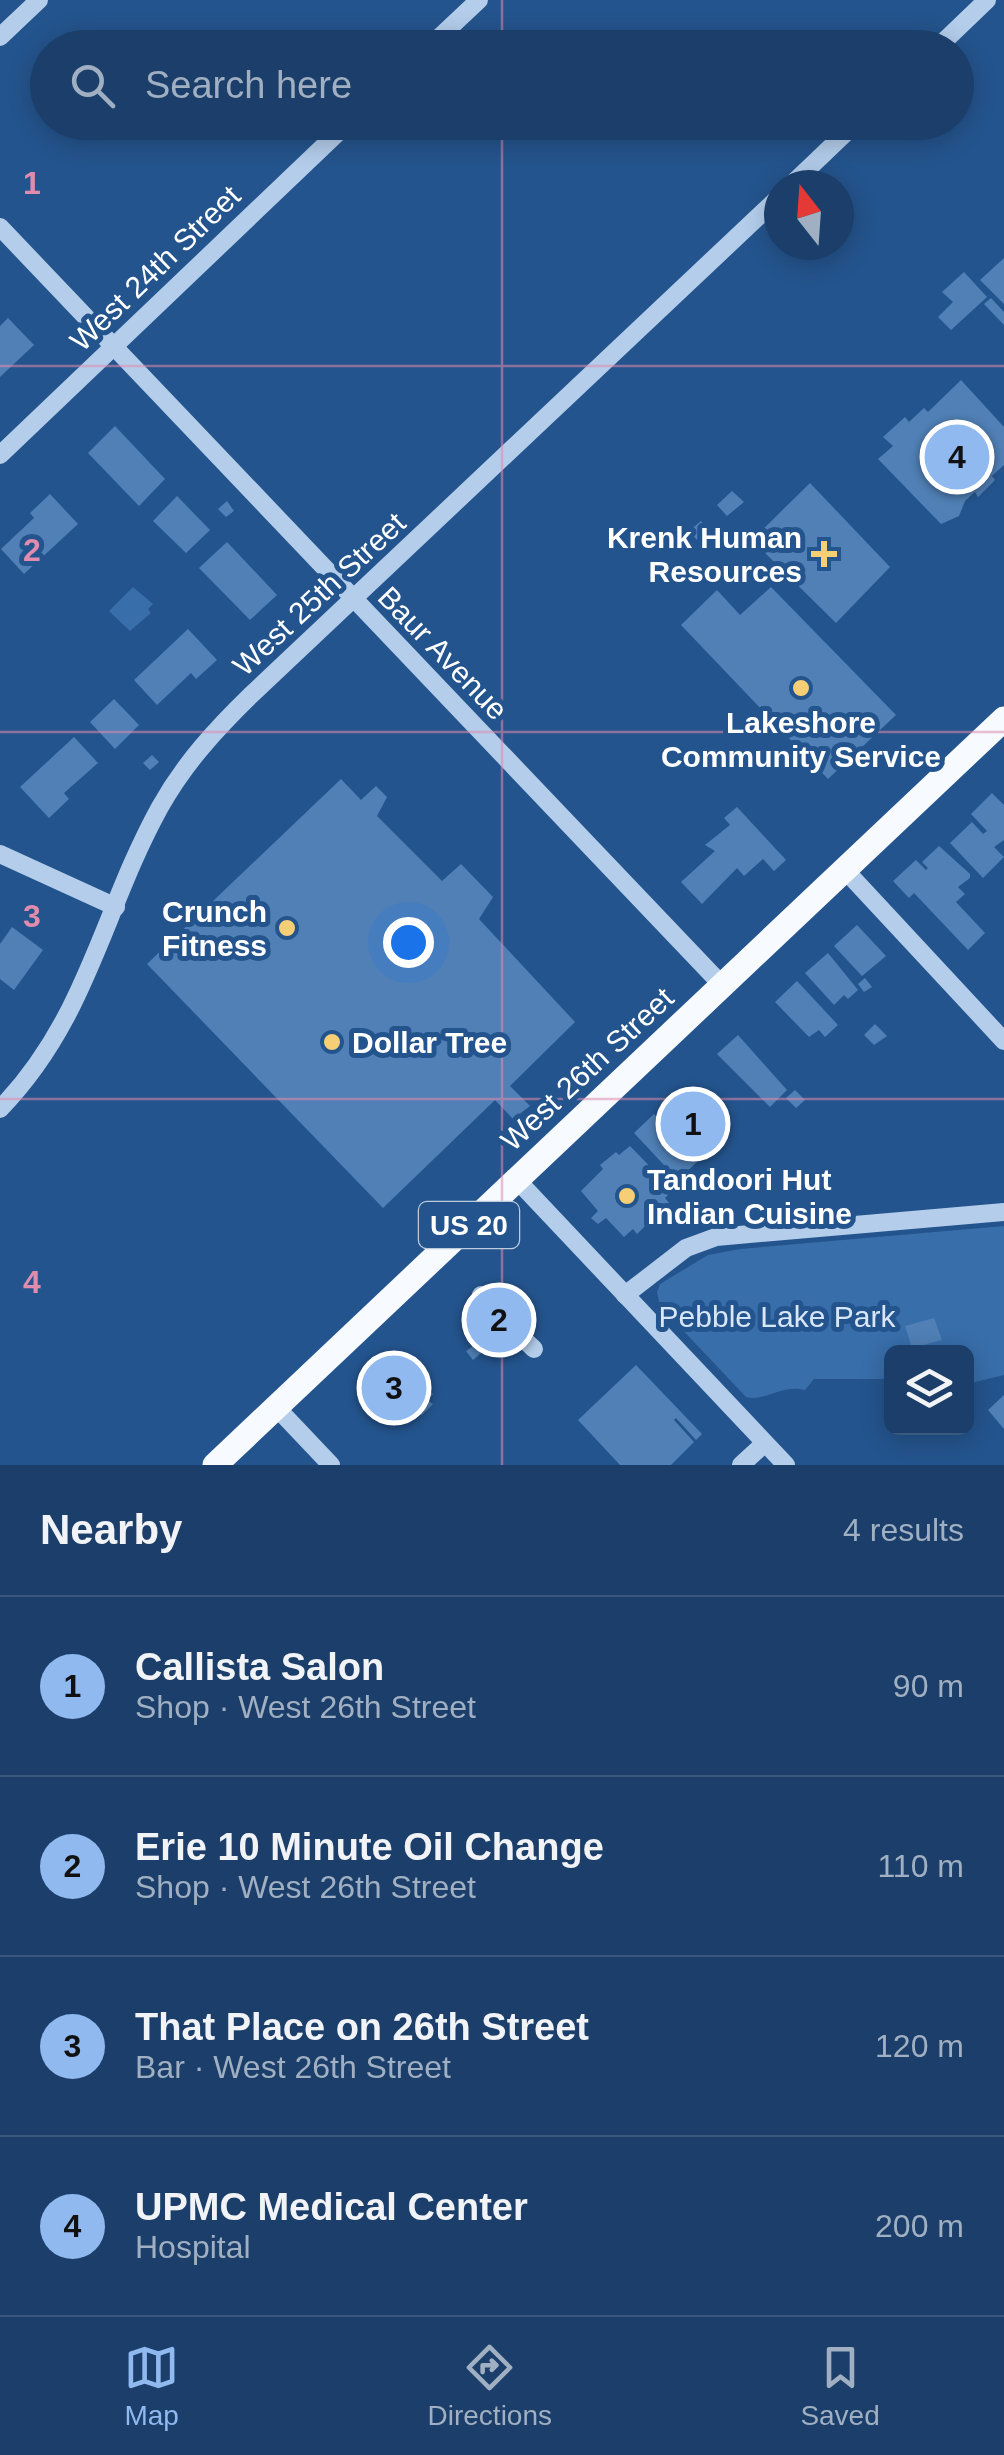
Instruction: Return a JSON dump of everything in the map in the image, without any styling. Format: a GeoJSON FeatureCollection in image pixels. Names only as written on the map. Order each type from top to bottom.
{"type":"FeatureCollection","features":[{"type":"Feature","properties":{"kind":"main road","name":"West 26th Street"},"geometry":{"type":"LineString","coordinates":[[216,1465],[1004,719]]}},
{"type":"Feature","properties":{"kind":"street"},"geometry":{"type":"LineString","coordinates":[[0,37],[39,0]]}},
{"type":"Feature","properties":{"kind":"street"},"geometry":{"type":"LineString","coordinates":[[447,30],[478,0]]}},
{"type":"Feature","properties":{"kind":"street"},"geometry":{"type":"LineString","coordinates":[[956,30],[987,0]]}},
{"type":"Feature","properties":{"kind":"street","name":"West 24th Street"},"geometry":{"type":"LineString","coordinates":[[0,455],[330,140]]}},
{"type":"Feature","properties":{"kind":"street"},"geometry":{"type":"LineString","coordinates":[[808,170],[839,140]]}},
{"type":"Feature","properties":{"kind":"street","name":"West 25th Street"},"geometry":{"type":"LineString","coordinates":[[0,1109],[38,1067],[56,1040],[86,981],[158,810],[194,756],[226,720],[764,211]]}},
{"type":"Feature","properties":{"kind":"street","name":"Baur Avenue"},"geometry":{"type":"LineString","coordinates":[[0,227],[722,986]]}},
{"type":"Feature","properties":{"kind":"street"},"geometry":{"type":"LineString","coordinates":[[0,854],[116,907]]}},
{"type":"Feature","properties":{"kind":"street"},"geometry":{"type":"LineString","coordinates":[[845,870],[1004,1040]]}},
{"type":"Feature","properties":{"kind":"street"},"geometry":{"type":"LineString","coordinates":[[517,1180],[786,1465]]}},
{"type":"Feature","properties":{"kind":"street"},"geometry":{"type":"LineString","coordinates":[[626,1294],[686,1248],[716,1238],[1004,1212]]}},
{"type":"Feature","properties":{"kind":"street"},"geometry":{"type":"LineString","coordinates":[[512,1328],[534,1349]]}},
{"type":"Feature","properties":{"kind":"street"},"geometry":{"type":"LineString","coordinates":[[276,1407],[331,1465]]}},
{"type":"Feature","properties":{"kind":"street"},"geometry":{"type":"LineString","coordinates":[[741,1465],[765,1443]]}},
{"type":"Feature","properties":{"kind":"green space"},"geometry":{"type":"Polygon","coordinates":[[[133,587],[153,604],[148,609],[151,613],[130,631],[109,611],[133,587]]]}},
{"type":"Feature","properties":{"kind":"green space","name":"Pebble Lake Park"},"geometry":{"type":"Polygon","coordinates":[[[1004,1226],[1004,1375],[974,1382],[974,1345],[884,1345],[884,1379],[814,1379],[805,1390],[746,1397],[660,1306],[657,1292],[660,1284],[708,1255],[1004,1226]]]}},
{"type":"Feature","properties":{"kind":"building"},"geometry":{"type":"Polygon","coordinates":[[[1004,258],[1004,304],[980,280],[1004,258]]]}},
{"type":"Feature","properties":{"kind":"building"},"geometry":{"type":"Polygon","coordinates":[[[964,272],[987,297],[951,330],[938,317],[953,302],[942,292],[964,272]]]}},
{"type":"Feature","properties":{"kind":"building"},"geometry":{"type":"Polygon","coordinates":[[[991,298],[1004,312],[1004,325],[984,304],[991,298]]]}},
{"type":"Feature","properties":{"kind":"building"},"geometry":{"type":"Polygon","coordinates":[[[8,318],[34,345],[0,377],[0,326],[8,318]]]}},
{"type":"Feature","properties":{"kind":"building"},"geometry":{"type":"Polygon","coordinates":[[[961,380],[1004,427],[1004,465],[978,497],[975,492],[965,501],[959,516],[941,524],[878,459],[893,446],[883,437],[905,417],[909,422],[924,408],[928,412],[961,380]]]}},
{"type":"Feature","properties":{"kind":"building"},"geometry":{"type":"Polygon","coordinates":[[[115,426],[165,479],[139,506],[88,453],[115,426]]]}},
{"type":"Feature","properties":{"kind":"building"},"geometry":{"type":"Polygon","coordinates":[[[810,483],[890,567],[836,623],[752,540],[810,483]]]}},
{"type":"Feature","properties":{"kind":"building"},"geometry":{"type":"Polygon","coordinates":[[[732,491],[744,502],[727,516],[717,505],[732,491]]]}},
{"type":"Feature","properties":{"kind":"building"},"geometry":{"type":"Polygon","coordinates":[[[50,494],[78,524],[24,574],[1,549],[34,518],[30,513],[50,494]]]}},
{"type":"Feature","properties":{"kind":"building"},"geometry":{"type":"Polygon","coordinates":[[[177,496],[210,530],[186,553],[153,521],[177,496]]]}},
{"type":"Feature","properties":{"kind":"building"},"geometry":{"type":"Polygon","coordinates":[[[227,501],[234,511],[226,517],[218,509],[227,501]]]}},
{"type":"Feature","properties":{"kind":"building"},"geometry":{"type":"Polygon","coordinates":[[[701,521],[709,531],[697,540],[689,531],[701,521]]]}},
{"type":"Feature","properties":{"kind":"building"},"geometry":{"type":"Polygon","coordinates":[[[227,542],[277,595],[250,620],[199,568],[227,542]]]}},
{"type":"Feature","properties":{"kind":"building"},"geometry":{"type":"Polygon","coordinates":[[[771,587],[896,715],[828,779],[681,625],[717,590],[740,615],[771,587]]]}},
{"type":"Feature","properties":{"kind":"building"},"geometry":{"type":"Polygon","coordinates":[[[188,629],[217,660],[196,679],[191,673],[157,705],[134,680],[188,629]]]}},
{"type":"Feature","properties":{"kind":"building"},"geometry":{"type":"Polygon","coordinates":[[[114,699],[139,725],[115,749],[90,722],[114,699]]]}},
{"type":"Feature","properties":{"kind":"building"},"geometry":{"type":"Polygon","coordinates":[[[74,737],[98,763],[64,793],[69,799],[49,818],[20,787],[74,737]]]}},
{"type":"Feature","properties":{"kind":"building"},"geometry":{"type":"Polygon","coordinates":[[[152,755],[159,762],[150,770],[143,763],[152,755]]]}},
{"type":"Feature","properties":{"kind":"building"},"geometry":{"type":"Polygon","coordinates":[[[341,779],[361,800],[376,786],[387,797],[377,816],[442,881],[461,864],[493,897],[479,919],[575,1022],[510,1086],[530,1106],[513,1119],[495,1100],[383,1208],[147,964],[341,779]]]}},
{"type":"Feature","properties":{"kind":"building"},"geometry":{"type":"Polygon","coordinates":[[[992,793],[1004,805],[1004,840],[994,847],[1004,857],[983,878],[950,843],[972,822],[983,834],[987,831],[971,814],[992,793]]]}},
{"type":"Feature","properties":{"kind":"building"},"geometry":{"type":"Polygon","coordinates":[[[737,807],[786,860],[774,871],[763,859],[744,876],[737,868],[702,904],[681,882],[715,851],[705,845],[730,825],[724,818],[737,807]]]}},
{"type":"Feature","properties":{"kind":"building"},"geometry":{"type":"Polygon","coordinates":[[[939,846],[970,874],[958,887],[965,894],[956,902],[985,933],[968,950],[914,893],[909,898],[893,881],[916,860],[926,870],[922,862],[939,846]]]}},
{"type":"Feature","properties":{"kind":"building"},"geometry":{"type":"Polygon","coordinates":[[[857,925],[886,956],[862,976],[834,946],[857,925]]]}},
{"type":"Feature","properties":{"kind":"building"},"geometry":{"type":"Polygon","coordinates":[[[12,927],[43,950],[14,990],[0,979],[0,944],[12,927]]]}},
{"type":"Feature","properties":{"kind":"building"},"geometry":{"type":"Polygon","coordinates":[[[828,953],[858,990],[848,999],[844,995],[834,1005],[805,973],[828,953]]]}},
{"type":"Feature","properties":{"kind":"building"},"geometry":{"type":"Polygon","coordinates":[[[865,978],[872,987],[864,992],[858,984],[865,978]]]}},
{"type":"Feature","properties":{"kind":"building"},"geometry":{"type":"Polygon","coordinates":[[[797,981],[838,1025],[825,1037],[819,1030],[809,1037],[775,1002],[797,981]]]}},
{"type":"Feature","properties":{"kind":"building"},"geometry":{"type":"Polygon","coordinates":[[[875,1024],[887,1036],[874,1045],[864,1035],[875,1024]]]}},
{"type":"Feature","properties":{"kind":"building"},"geometry":{"type":"Polygon","coordinates":[[[738,1035],[787,1090],[770,1107],[717,1054],[738,1035]]]}},
{"type":"Feature","properties":{"kind":"building"},"geometry":{"type":"Polygon","coordinates":[[[681,1089],[698,1102],[721,1131],[699,1152],[660,1108],[681,1089]]]}},
{"type":"Feature","properties":{"kind":"building"},"geometry":{"type":"Polygon","coordinates":[[[795,1090],[805,1100],[796,1108],[786,1098],[795,1090]]]}},
{"type":"Feature","properties":{"kind":"building"},"geometry":{"type":"Polygon","coordinates":[[[654,1114],[698,1161],[678,1180],[634,1133],[654,1114]]]}},
{"type":"Feature","properties":{"kind":"building"},"geometry":{"type":"Polygon","coordinates":[[[630,1146],[673,1190],[665,1198],[669,1203],[637,1234],[633,1229],[624,1237],[606,1218],[598,1224],[591,1218],[598,1211],[581,1191],[603,1169],[600,1165],[630,1146]]]}},
{"type":"Feature","properties":{"kind":"building"},"geometry":{"type":"Polygon","coordinates":[[[505,1289],[521,1305],[515,1309],[523,1318],[494,1345],[471,1320],[505,1289]]]}},
{"type":"Feature","properties":{"kind":"building"},"geometry":{"type":"Polygon","coordinates":[[[934,1318],[942,1340],[911,1345],[905,1326],[934,1318]]]}},
{"type":"Feature","properties":{"kind":"building"},"geometry":{"type":"Polygon","coordinates":[[[475,1345],[481,1353],[473,1360],[466,1351],[475,1345]]]}},
{"type":"Feature","properties":{"kind":"building"},"geometry":{"type":"Polygon","coordinates":[[[395,1351],[433,1394],[427,1400],[433,1404],[422,1415],[415,1409],[405,1416],[399,1409],[387,1420],[357,1388],[395,1351]]]}},
{"type":"Feature","properties":{"kind":"building"},"geometry":{"type":"Polygon","coordinates":[[[636,1365],[702,1434],[696,1440],[674,1420],[694,1442],[671,1465],[620,1465],[578,1420],[636,1365]]]}},
{"type":"Feature","properties":{"kind":"building"},"geometry":{"type":"Polygon","coordinates":[[[1004,1395],[1004,1429],[988,1410],[1004,1395]]]}},
{"type":"Feature","properties":{"kind":"tunnel"},"geometry":{"type":"LineString","coordinates":[[489,1303],[512,1328]]}},
{"type":"Feature","properties":{"kind":"place","name":"UPMC Medical Center"},"geometry":{"type":"Point","coordinates":[957,457]}},
{"type":"Feature","properties":{"kind":"place","name":"Krenk Human Resources"},"geometry":{"type":"Point","coordinates":[824,554]}},
{"type":"Feature","properties":{"kind":"place","name":"Lakeshore Community Service"},"geometry":{"type":"Point","coordinates":[801,688]}},
{"type":"Feature","properties":{"kind":"place","name":"Crunch Fitness"},"geometry":{"type":"Point","coordinates":[287,928]}},
{"type":"Feature","properties":{"kind":"place","name":"Dollar Tree"},"geometry":{"type":"Point","coordinates":[332,1042]}},
{"type":"Feature","properties":{"kind":"place","name":"Callista Salon"},"geometry":{"type":"Point","coordinates":[693,1124]}},
{"type":"Feature","properties":{"kind":"place","name":"Tandoori Hut Indian Cuisine"},"geometry":{"type":"Point","coordinates":[627,1196]}},
{"type":"Feature","properties":{"kind":"place","name":"Erie 10 Minute Oil Change"},"geometry":{"type":"Point","coordinates":[499,1320]}},
{"type":"Feature","properties":{"kind":"place","name":"That Place on 26th Street"},"geometry":{"type":"Point","coordinates":[394,1388]}}]}
